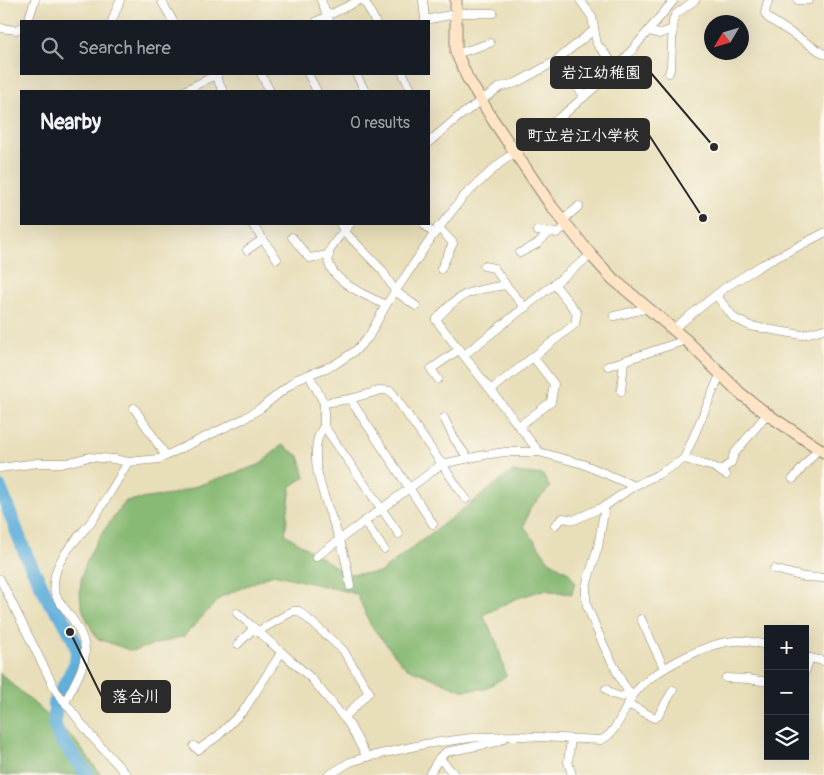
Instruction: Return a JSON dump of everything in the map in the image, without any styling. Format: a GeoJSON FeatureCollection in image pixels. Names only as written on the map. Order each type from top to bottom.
{"type":"FeatureCollection","features":[{"type":"Feature","properties":{"kind":"street"},"geometry":{"type":"LineString","coordinates":[[28,20],[35,0]]}},
{"type":"Feature","properties":{"kind":"street"},"geometry":{"type":"LineString","coordinates":[[112,20],[117,0]]}},
{"type":"Feature","properties":{"kind":"street"},"geometry":{"type":"LineString","coordinates":[[163,0],[162,2],[172,20]]}},
{"type":"Feature","properties":{"kind":"street"},"geometry":{"type":"LineString","coordinates":[[321,0],[328,19],[360,0]]}},
{"type":"Feature","properties":{"kind":"street"},"geometry":{"type":"LineString","coordinates":[[364,0],[374,20]]}},
{"type":"Feature","properties":{"kind":"street"},"geometry":{"type":"LineString","coordinates":[[423,0],[425,20],[460,13],[493,13]]}},
{"type":"Feature","properties":{"kind":"street"},"geometry":{"type":"LineString","coordinates":[[456,0],[454,44],[456,54],[467,77],[516,153],[565,223],[613,279],[686,340],[720,375],[767,414],[822,450],[792,479]]}},
{"type":"Feature","properties":{"kind":"street"},"geometry":{"type":"LineString","coordinates":[[580,0],[592,17],[597,44],[617,68]]}},
{"type":"Feature","properties":{"kind":"street"},"geometry":{"type":"LineString","coordinates":[[0,468],[66,462],[88,457],[128,462],[158,459],[245,418],[262,408],[290,384],[334,364],[355,351],[368,338],[395,291],[436,230],[462,197],[499,164],[516,153],[617,68],[674,0]]}},
{"type":"Feature","properties":{"kind":"street"},"geometry":{"type":"LineString","coordinates":[[669,73],[673,20],[676,14],[695,0]]}},
{"type":"Feature","properties":{"kind":"street"},"geometry":{"type":"LineString","coordinates":[[769,0],[765,13],[768,18],[824,54]]}},
{"type":"Feature","properties":{"kind":"street"},"geometry":{"type":"LineString","coordinates":[[798,0],[809,0]]}},
{"type":"Feature","properties":{"kind":"street"},"geometry":{"type":"LineString","coordinates":[[0,28],[16,30],[20,28]]}},
{"type":"Feature","properties":{"kind":"street"},"geometry":{"type":"LineString","coordinates":[[649,31],[660,34],[673,29]]}},
{"type":"Feature","properties":{"kind":"street"},"geometry":{"type":"LineString","coordinates":[[430,141],[456,118],[500,87],[516,83],[554,62],[594,30]]}},
{"type":"Feature","properties":{"kind":"street"},"geometry":{"type":"LineString","coordinates":[[456,54],[490,43]]}},
{"type":"Feature","properties":{"kind":"street"},"geometry":{"type":"LineString","coordinates":[[554,62],[585,96]]}},
{"type":"Feature","properties":{"kind":"street"},"geometry":{"type":"LineString","coordinates":[[185,90],[204,77],[216,75],[223,90]]}},
{"type":"Feature","properties":{"kind":"street"},"geometry":{"type":"LineString","coordinates":[[262,75],[269,90]]}},
{"type":"Feature","properties":{"kind":"street"},"geometry":{"type":"LineString","coordinates":[[309,75],[316,90]]}},
{"type":"Feature","properties":{"kind":"street"},"geometry":{"type":"LineString","coordinates":[[357,75],[364,90]]}},
{"type":"Feature","properties":{"kind":"street"},"geometry":{"type":"LineString","coordinates":[[404,75],[411,90]]}},
{"type":"Feature","properties":{"kind":"street"},"geometry":{"type":"LineString","coordinates":[[537,230],[557,233],[579,206]]}},
{"type":"Feature","properties":{"kind":"street"},"geometry":{"type":"LineString","coordinates":[[253,225],[277,259]]}},
{"type":"Feature","properties":{"kind":"street"},"geometry":{"type":"LineString","coordinates":[[426,225],[453,243],[441,268]]}},
{"type":"Feature","properties":{"kind":"street"},"geometry":{"type":"LineString","coordinates":[[386,305],[355,290],[339,278],[330,264],[329,255],[342,227],[382,270],[395,291],[416,306]]}},
{"type":"Feature","properties":{"kind":"street"},"geometry":{"type":"LineString","coordinates":[[520,253],[537,244],[550,232]]}},
{"type":"Feature","properties":{"kind":"street"},"geometry":{"type":"LineString","coordinates":[[673,329],[716,295],[762,265],[824,233]]}},
{"type":"Feature","properties":{"kind":"street"},"geometry":{"type":"LineString","coordinates":[[292,237],[309,258],[329,255]]}},
{"type":"Feature","properties":{"kind":"street"},"geometry":{"type":"LineString","coordinates":[[247,250],[263,239]]}},
{"type":"Feature","properties":{"kind":"street"},"geometry":{"type":"LineString","coordinates":[[438,379],[430,369],[462,352],[525,308],[592,255]]}},
{"type":"Feature","properties":{"kind":"street"},"geometry":{"type":"LineString","coordinates":[[484,266],[494,268],[525,308]]}},
{"type":"Feature","properties":{"kind":"street"},"geometry":{"type":"LineString","coordinates":[[506,285],[471,291],[461,296],[445,309],[436,320],[539,452]]}},
{"type":"Feature","properties":{"kind":"street"},"geometry":{"type":"LineString","coordinates":[[491,390],[575,324],[577,313],[555,285]]}},
{"type":"Feature","properties":{"kind":"street"},"geometry":{"type":"LineString","coordinates":[[716,295],[734,318],[750,326],[802,335],[824,329]]}},
{"type":"Feature","properties":{"kind":"street"},"geometry":{"type":"LineString","coordinates":[[614,316],[649,308]]}},
{"type":"Feature","properties":{"kind":"street"},"geometry":{"type":"LineString","coordinates":[[608,366],[686,340]]}},
{"type":"Feature","properties":{"kind":"street"},"geometry":{"type":"LineString","coordinates":[[519,426],[551,402],[554,384],[534,358]]}},
{"type":"Feature","properties":{"kind":"street"},"geometry":{"type":"LineString","coordinates":[[621,391],[624,361]]}},
{"type":"Feature","properties":{"kind":"street"},"geometry":{"type":"LineString","coordinates":[[309,375],[324,404],[324,426],[399,534]]}},
{"type":"Feature","properties":{"kind":"street"},"geometry":{"type":"LineString","coordinates":[[555,525],[563,518],[574,520],[605,506],[634,486],[684,459],[720,375]]}},
{"type":"Feature","properties":{"kind":"street"},"geometry":{"type":"LineString","coordinates":[[324,404],[382,390],[391,391],[466,499]]}},
{"type":"Feature","properties":{"kind":"street"},"geometry":{"type":"LineString","coordinates":[[350,399],[433,524]]}},
{"type":"Feature","properties":{"kind":"street"},"geometry":{"type":"LineString","coordinates":[[134,408],[166,456]]}},
{"type":"Feature","properties":{"kind":"street"},"geometry":{"type":"LineString","coordinates":[[684,459],[724,473],[731,463],[734,454],[767,414]]}},
{"type":"Feature","properties":{"kind":"street"},"geometry":{"type":"LineString","coordinates":[[444,418],[455,440],[468,458]]}},
{"type":"Feature","properties":{"kind":"street"},"geometry":{"type":"LineString","coordinates":[[324,426],[320,431],[316,448],[317,467],[340,539],[350,586]]}},
{"type":"Feature","properties":{"kind":"street"},"geometry":{"type":"LineString","coordinates":[[316,557],[442,464],[468,458],[505,452],[539,452],[583,464],[634,486]]}},
{"type":"Feature","properties":{"kind":"street"},"geometry":{"type":"LineString","coordinates":[[65,702],[81,670],[86,652],[85,643],[79,628],[56,599],[54,591],[55,574],[62,557],[95,516],[128,462]]}},
{"type":"Feature","properties":{"kind":"street"},"geometry":{"type":"LineString","coordinates":[[605,506],[598,547],[586,586],[587,606],[603,644],[622,682],[631,694]]}},
{"type":"Feature","properties":{"kind":"street"},"geometry":{"type":"LineString","coordinates":[[364,521],[384,549]]}},
{"type":"Feature","properties":{"kind":"street"},"geometry":{"type":"LineString","coordinates":[[774,569],[804,577],[824,578]]}},
{"type":"Feature","properties":{"kind":"street"},"geometry":{"type":"LineString","coordinates":[[0,580],[45,671],[65,702],[126,775]]}},
{"type":"Feature","properties":{"kind":"street"},"geometry":{"type":"LineString","coordinates":[[0,602],[9,598]]}},
{"type":"Feature","properties":{"kind":"street"},"geometry":{"type":"LineString","coordinates":[[238,644],[255,630],[299,611],[343,650],[369,692],[344,718]]}},
{"type":"Feature","properties":{"kind":"street"},"geometry":{"type":"LineString","coordinates":[[237,613],[310,678],[344,718],[367,756]]}},
{"type":"Feature","properties":{"kind":"street"},"geometry":{"type":"LineString","coordinates":[[641,619],[664,668]]}},
{"type":"Feature","properties":{"kind":"street"},"geometry":{"type":"LineString","coordinates":[[606,689],[612,694],[622,697],[631,694],[664,668],[725,642],[746,641],[764,645]]}},
{"type":"Feature","properties":{"kind":"street"},"geometry":{"type":"LineString","coordinates":[[194,746],[198,750],[218,736],[244,710],[281,653]]}},
{"type":"Feature","properties":{"kind":"street"},"geometry":{"type":"LineString","coordinates":[[809,657],[824,661]]}},
{"type":"Feature","properties":{"kind":"street"},"geometry":{"type":"LineString","coordinates":[[726,678],[764,681]]}},
{"type":"Feature","properties":{"kind":"street"},"geometry":{"type":"LineString","coordinates":[[628,704],[655,718],[673,690]]}},
{"type":"Feature","properties":{"kind":"street"},"geometry":{"type":"LineString","coordinates":[[329,775],[350,762],[367,756],[425,744],[479,737],[506,736],[605,739],[611,733],[628,704],[631,694]]}},
{"type":"Feature","properties":{"kind":"street"},"geometry":{"type":"LineString","coordinates":[[429,775],[439,758],[446,752],[497,742],[506,736]]}},
{"type":"Feature","properties":{"kind":"street"},"geometry":{"type":"LineString","coordinates":[[571,739],[568,762],[572,775]]}},
{"type":"Feature","properties":{"kind":"street"},"geometry":{"type":"LineString","coordinates":[[439,758],[456,775]]}},
{"type":"Feature","properties":{"kind":"green space"},"geometry":{"type":"Polygon","coordinates":[[[282,445],[299,456],[305,477],[291,486],[285,534],[346,574],[379,573],[512,472],[543,475],[550,488],[530,508],[524,526],[549,561],[568,572],[575,582],[572,594],[543,590],[515,599],[483,615],[497,643],[506,676],[485,689],[462,690],[405,667],[371,626],[357,594],[273,574],[221,597],[184,636],[132,651],[96,638],[85,616],[81,602],[82,574],[93,548],[126,501],[170,495],[259,465],[282,445]]]}},
{"type":"Feature","properties":{"kind":"green space"},"geometry":{"type":"Polygon","coordinates":[[[0,673],[74,739],[101,775],[0,775],[0,673]]]}},
{"type":"Feature","properties":{"kind":"waterway"},"geometry":{"type":"LineString","coordinates":[[0,488],[26,555],[50,603],[61,615],[74,640],[77,650],[76,663],[55,703],[55,726],[60,739],[88,775]]}},
{"type":"Feature","properties":{"kind":"place","name":"岩江幼稚園"},"geometry":{"type":"Point","coordinates":[714,147]}},
{"type":"Feature","properties":{"kind":"place","name":"町立岩江小学校"},"geometry":{"type":"Point","coordinates":[703,218]}},
{"type":"Feature","properties":{"kind":"place","name":"落合川"},"geometry":{"type":"Point","coordinates":[70,632]}}]}
